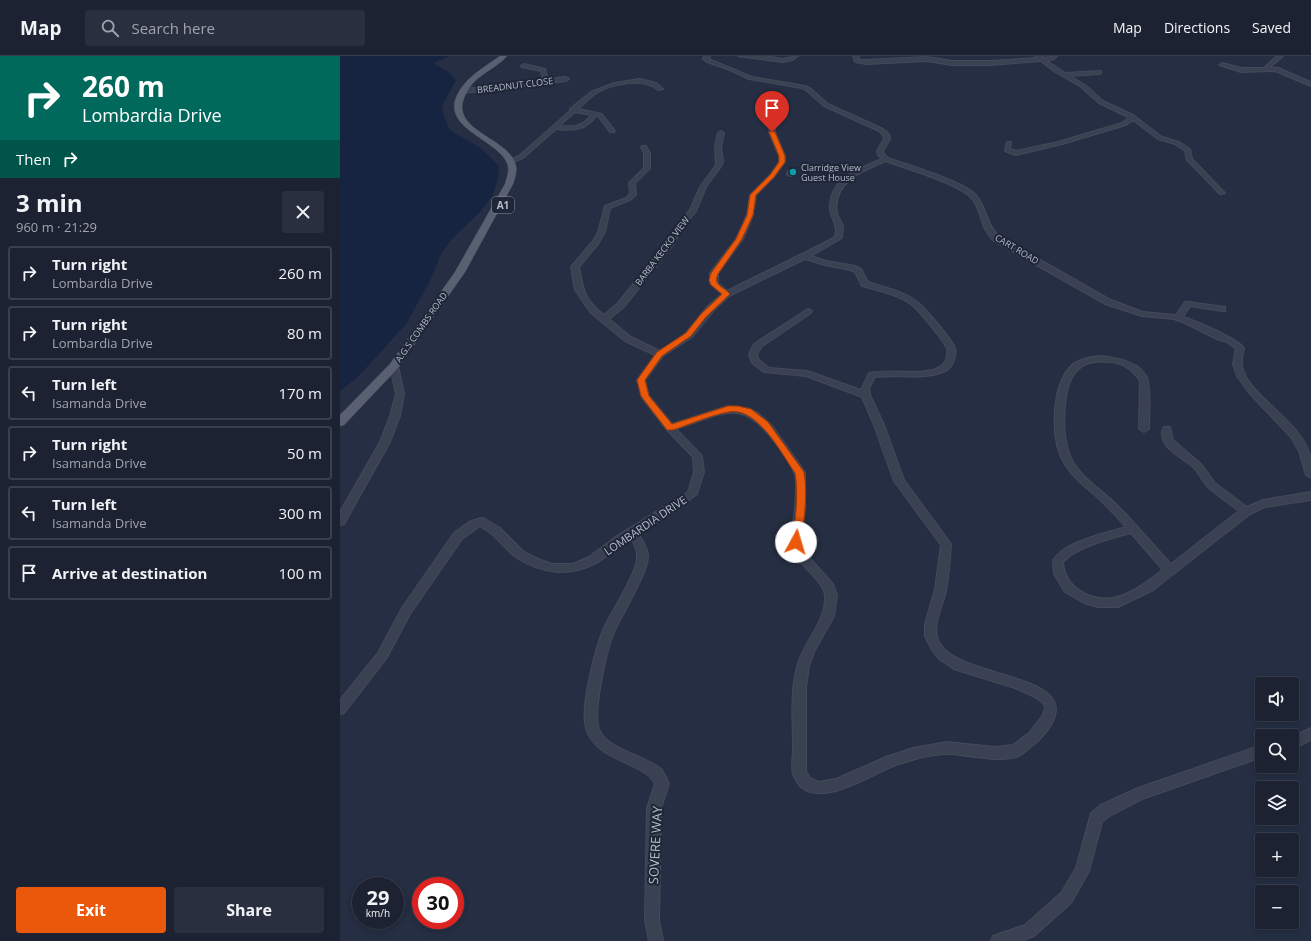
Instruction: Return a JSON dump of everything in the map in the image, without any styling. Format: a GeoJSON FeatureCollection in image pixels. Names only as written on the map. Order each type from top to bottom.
{"type":"FeatureCollection","features":[{"type":"Feature","properties":{"kind":"main road"},"geometry":{"type":"LineString","coordinates":[[505,56],[477,79],[466,91],[462,108],[467,121],[478,133],[502,148],[512,160]]}},
{"type":"Feature","properties":{"kind":"main road","name":"A.G.S COMBS ROAD"},"geometry":{"type":"LineString","coordinates":[[394,366],[409,352],[438,312],[481,245],[514,184],[516,170],[512,160]]}},
{"type":"Feature","properties":{"kind":"main road","name":"A1"},"geometry":{"type":"LineString","coordinates":[[340,422],[394,366]]}},
{"type":"Feature","properties":{"kind":"street"},"geometry":{"type":"LineString","coordinates":[[707,56],[706,59],[709,61],[732,69],[751,78],[803,87],[809,90],[826,105],[881,130],[886,134],[887,138],[880,151],[881,155],[886,159]]}},
{"type":"Feature","properties":{"kind":"street"},"geometry":{"type":"LineString","coordinates":[[740,56],[756,56],[780,61],[791,59],[795,56]]}},
{"type":"Feature","properties":{"kind":"street"},"geometry":{"type":"LineString","coordinates":[[856,56],[857,61],[866,62],[927,59],[952,63],[998,62],[1052,58],[1054,56]]}},
{"type":"Feature","properties":{"kind":"street"},"geometry":{"type":"LineString","coordinates":[[1265,69],[1280,56]]}},
{"type":"Feature","properties":{"kind":"street"},"geometry":{"type":"LineString","coordinates":[[1276,69],[1285,56]]}},
{"type":"Feature","properties":{"kind":"street"},"geometry":{"type":"LineString","coordinates":[[993,57],[998,62]]}},
{"type":"Feature","properties":{"kind":"street"},"geometry":{"type":"LineString","coordinates":[[1041,58],[1064,75],[1083,86],[1101,102],[1131,116],[1160,138],[1177,143],[1188,150],[1189,159],[1222,193]]}},
{"type":"Feature","properties":{"kind":"street"},"geometry":{"type":"LineString","coordinates":[[1222,65],[1240,70],[1276,69],[1311,84]]}},
{"type":"Feature","properties":{"kind":"street"},"geometry":{"type":"LineString","coordinates":[[524,66],[543,70],[546,81]]}},
{"type":"Feature","properties":{"kind":"street"},"geometry":{"type":"LineString","coordinates":[[1064,75],[1099,72]]}},
{"type":"Feature","properties":{"kind":"street","name":"BREADNUT CLOSE"},"geometry":{"type":"LineString","coordinates":[[466,91],[566,79]]}},
{"type":"Feature","properties":{"kind":"street"},"geometry":{"type":"LineString","coordinates":[[512,160],[521,157],[572,110],[593,93],[616,84],[647,82],[654,84],[660,89]]}},
{"type":"Feature","properties":{"kind":"street"},"geometry":{"type":"LineString","coordinates":[[572,110],[600,115],[612,131]]}},
{"type":"Feature","properties":{"kind":"street"},"geometry":{"type":"LineString","coordinates":[[553,127],[574,129],[583,127],[595,113]]}},
{"type":"Feature","properties":{"kind":"street"},"geometry":{"type":"LineString","coordinates":[[1009,142],[1007,150],[1016,153],[1060,143],[1124,124],[1130,120],[1131,116]]}},
{"type":"Feature","properties":{"kind":"street"},"geometry":{"type":"LineString","coordinates":[[726,294],[714,284],[712,280],[714,273],[739,239],[750,215],[753,195],[772,176],[782,162],[782,156],[772,132],[772,122]]}},
{"type":"Feature","properties":{"kind":"street","name":"BARBA KECKO VIEW"},"geometry":{"type":"LineString","coordinates":[[605,319],[621,305],[670,243],[679,227],[693,211],[703,188],[719,165],[720,160],[718,147],[721,133]]}},
{"type":"Feature","properties":{"kind":"street"},"geometry":{"type":"LineString","coordinates":[[644,147],[647,153],[648,168],[632,183],[633,195],[628,199],[607,207],[604,226],[601,232],[591,248],[575,267],[579,290],[593,310],[628,339],[660,354]]}},
{"type":"Feature","properties":{"kind":"street","name":"LOMBARDIA DRIVE"},"geometry":{"type":"LineString","coordinates":[[340,709],[382,656],[406,611],[439,562],[458,536],[473,524],[481,522],[489,526],[520,554],[534,562],[562,569],[574,568],[593,560],[621,539],[633,533],[692,494],[697,482],[699,463],[697,456],[670,428],[645,396],[641,380],[660,354],[689,335],[703,316],[726,294],[838,238],[839,226],[833,213],[833,201],[840,183],[868,166],[886,159]]}},
{"type":"Feature","properties":{"kind":"street","name":"CART ROAD"},"geometry":{"type":"LineString","coordinates":[[886,159],[963,188],[972,194],[981,209],[988,229],[997,239],[1108,302],[1142,314],[1178,318],[1190,322],[1222,338],[1230,340],[1240,348],[1236,362],[1238,371],[1246,384],[1292,431],[1308,461],[1311,475]]}},
{"type":"Feature","properties":{"kind":"street"},"geometry":{"type":"LineString","coordinates":[[670,428],[728,409],[748,411],[765,424],[800,472],[800,510],[796,542],[800,555],[829,587],[831,596],[828,616],[810,649],[803,666],[800,687],[799,772],[805,782],[817,788],[837,785],[898,759],[913,754],[947,748],[995,753],[1016,751],[1033,737],[1049,718],[1051,709],[1049,701],[1039,693],[1018,684],[958,665],[943,656],[936,647],[931,636],[931,624],[941,589],[946,544],[899,481],[879,425],[866,395],[865,388],[872,375],[932,373],[946,367],[951,358],[951,348],[930,319],[908,298],[865,284],[858,271],[852,268],[825,263],[804,256]]}},
{"type":"Feature","properties":{"kind":"street"},"geometry":{"type":"LineString","coordinates":[[1178,318],[1188,304],[1222,309]]}},
{"type":"Feature","properties":{"kind":"street"},"geometry":{"type":"LineString","coordinates":[[808,311],[757,346],[753,355],[755,361],[768,370],[807,374],[866,395]]}},
{"type":"Feature","properties":{"kind":"street"},"geometry":{"type":"LineString","coordinates":[[1144,429],[1144,381],[1141,375],[1133,367],[1106,359],[1093,360],[1076,367],[1064,384],[1060,397],[1060,426],[1063,449],[1068,462],[1170,570]]}},
{"type":"Feature","properties":{"kind":"street"},"geometry":{"type":"LineString","coordinates":[[340,522],[385,442],[395,416],[400,394],[394,366]]}},
{"type":"Feature","properties":{"kind":"street"},"geometry":{"type":"LineString","coordinates":[[1167,430],[1168,441],[1173,447],[1198,466],[1212,486],[1246,511]]}},
{"type":"Feature","properties":{"kind":"street"},"geometry":{"type":"LineString","coordinates":[[1132,529],[1097,539],[1064,554],[1058,561],[1059,574],[1069,590],[1084,599],[1098,603],[1118,602],[1149,588],[1246,511],[1263,504],[1311,496]]}},
{"type":"Feature","properties":{"kind":"street","name":"SOVERE WAY"},"geometry":{"type":"LineString","coordinates":[[633,533],[639,543],[643,556],[636,578],[609,630],[596,677],[591,714],[592,728],[597,737],[607,747],[658,775],[662,784],[654,808],[652,920],[656,941]]}},
{"type":"Feature","properties":{"kind":"street"},"geometry":{"type":"LineString","coordinates":[[1299,740],[1311,734]]}},
{"type":"Feature","properties":{"kind":"street"},"geometry":{"type":"LineString","coordinates":[[998,941],[1029,931],[1066,898],[1082,871],[1096,818],[1106,810],[1138,794],[1255,753]]}},
{"type":"Feature","properties":{"kind":"water"},"geometry":{"type":"Polygon","coordinates":[[[340,56],[450,56],[433,63],[447,71],[456,80],[442,106],[444,117],[450,130],[482,149],[499,166],[498,178],[493,195],[481,211],[451,240],[441,254],[430,281],[406,324],[358,377],[340,391],[340,56]]]}},
{"type":"Feature","properties":{"kind":"building","name":"Clarridge View Guest House"},"geometry":{"type":"Polygon","coordinates":[[[798,168],[794,178],[784,176],[787,169],[798,168]]]}},
{"type":"Feature","properties":{"kind":"place","name":"Clarridge View Guest House"},"geometry":{"type":"Point","coordinates":[793,172]}},
{"type":"Feature","properties":{"kind":"route"},"geometry":{"type":"LineString","coordinates":[[772,132],[774,141],[782,156],[782,162],[772,176],[753,195],[750,215],[739,239],[729,255],[714,273],[712,280],[714,284],[721,288],[726,294],[703,316],[689,335],[660,354],[641,380],[645,396],[670,428],[714,412],[728,409],[748,411],[757,416],[765,424],[790,456],[800,472],[800,510],[796,542]]}}]}
